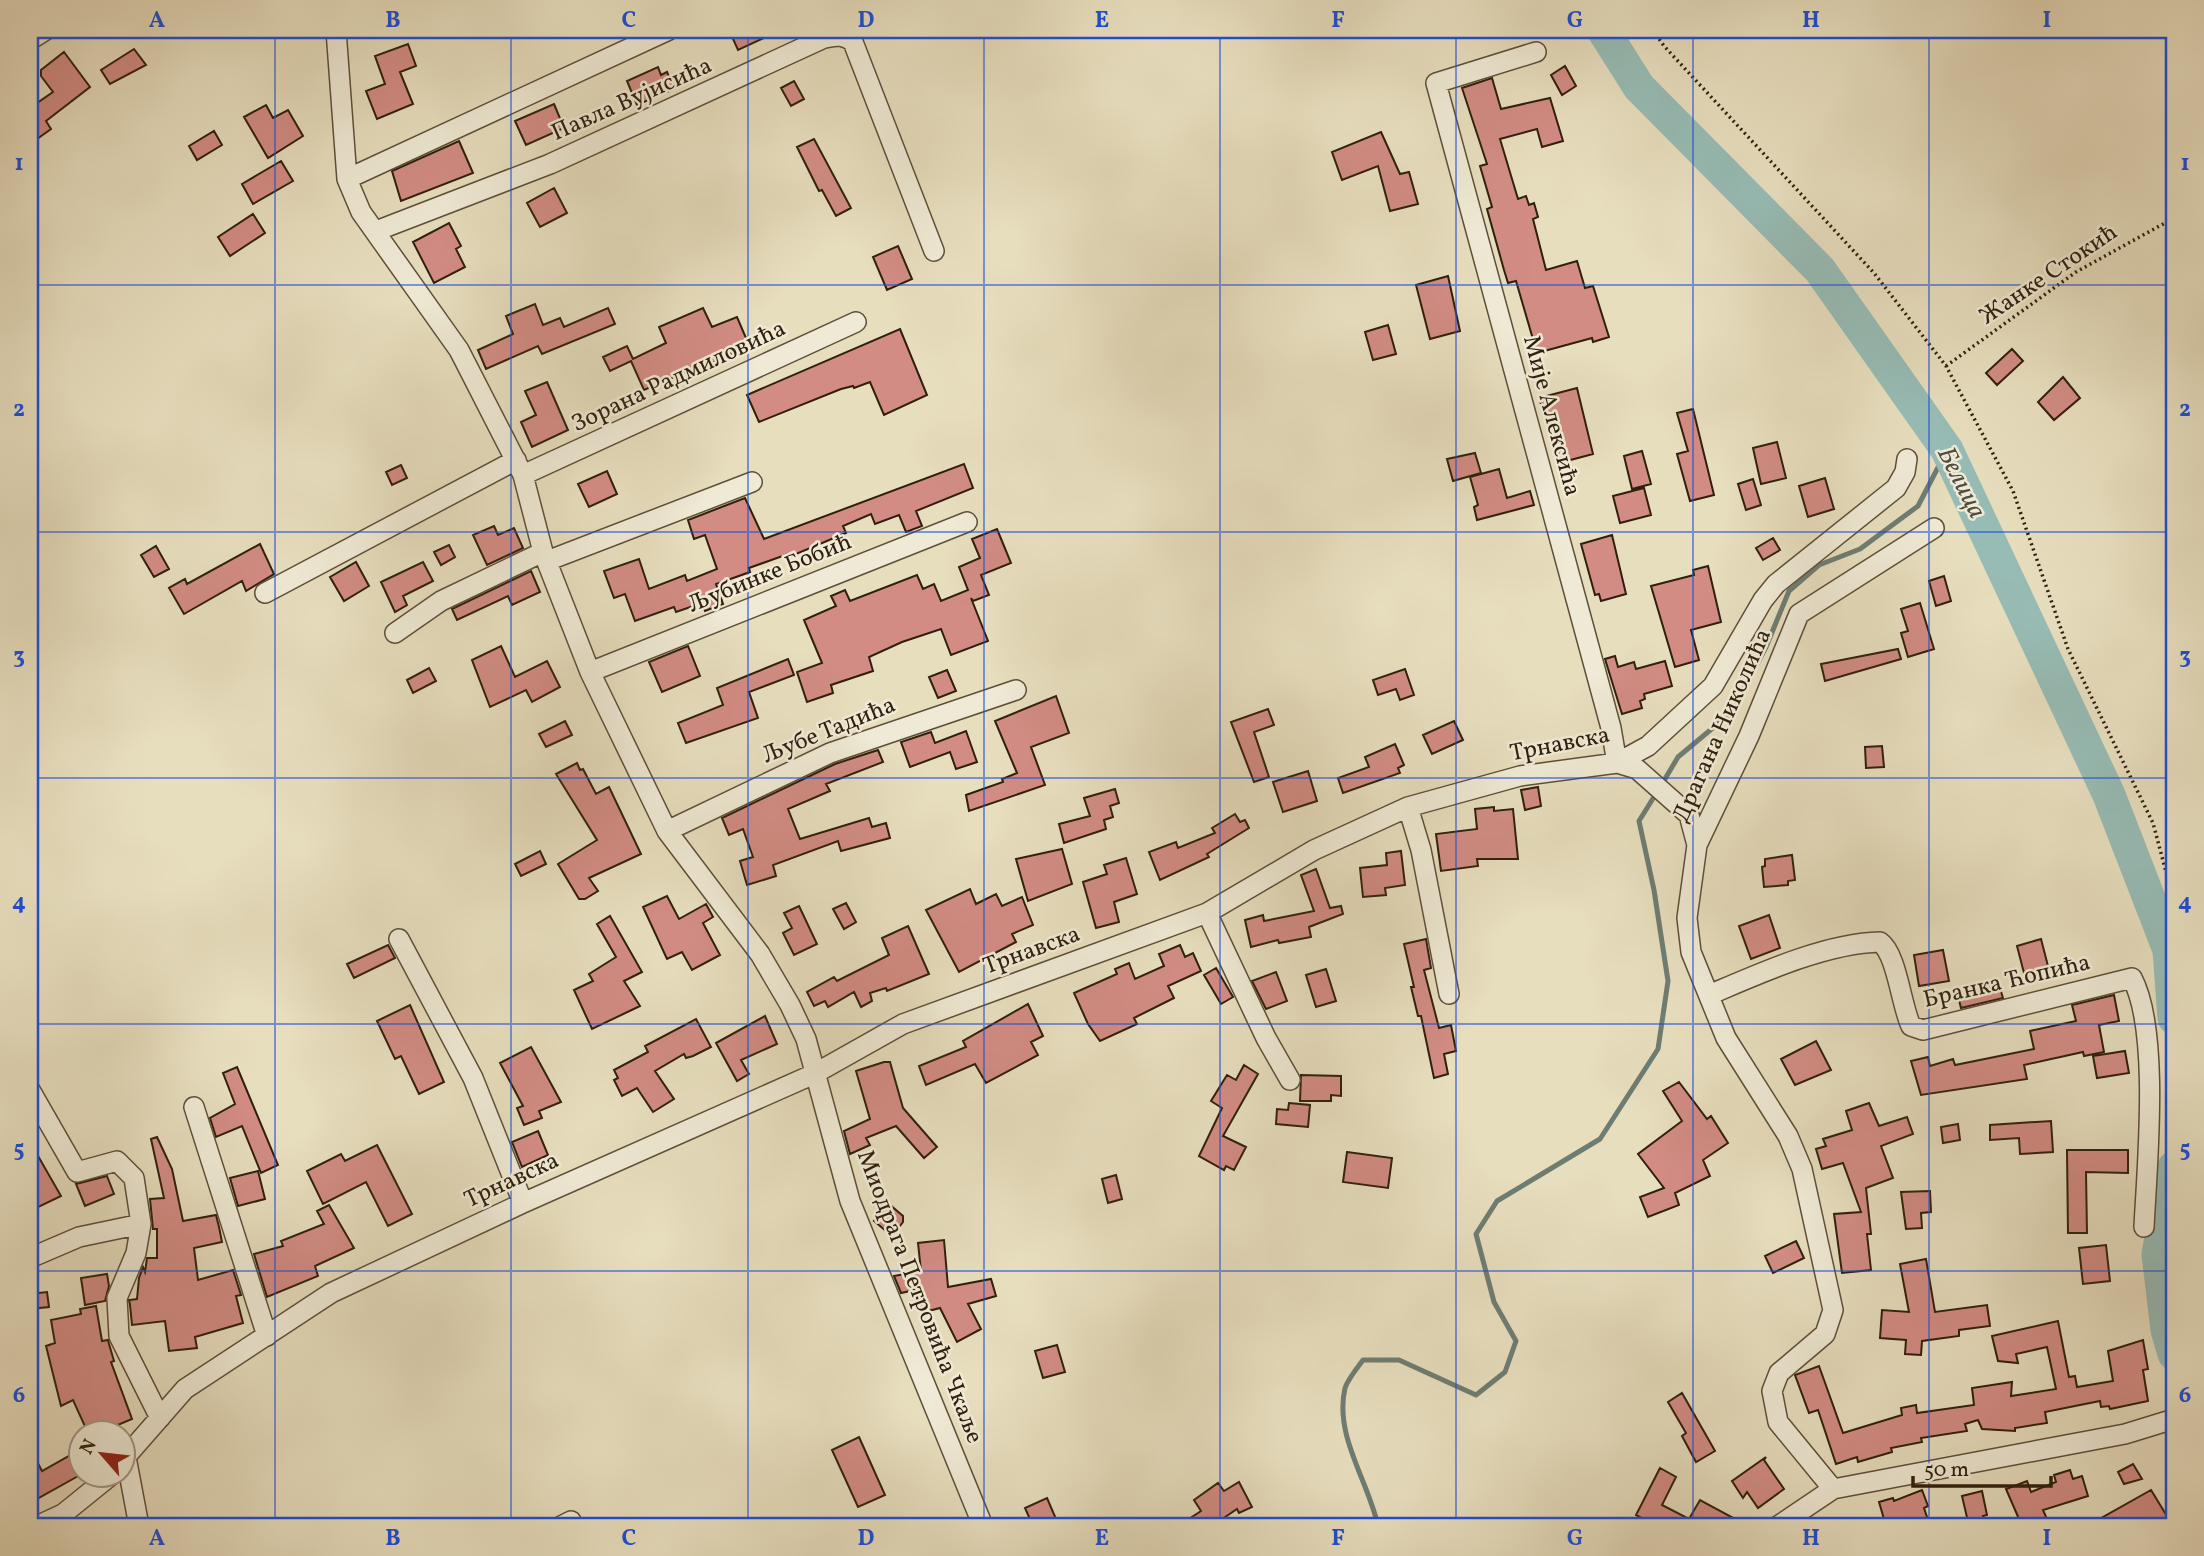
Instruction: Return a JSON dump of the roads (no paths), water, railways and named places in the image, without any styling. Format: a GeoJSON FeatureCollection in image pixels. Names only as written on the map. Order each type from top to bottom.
{"type":"FeatureCollection","features":[{"type":"Feature","properties":{"kind":"street"},"geometry":{"type":"LineString","coordinates":[[30,40],[46,30]]}},
{"type":"Feature","properties":{"kind":"street","name":"Миодрага Петровића Чкаље"},"geometry":{"type":"LineString","coordinates":[[336,30],[347,180],[361,212],[459,350],[520,468],[545,557],[590,672],[667,831],[760,954],[806,1039],[850,1201],[983,1526]]}},
{"type":"Feature","properties":{"kind":"street"},"geometry":{"type":"LineString","coordinates":[[347,180],[669,30]]}},
{"type":"Feature","properties":{"kind":"street","name":"Павла Вујисића"},"geometry":{"type":"LineString","coordinates":[[376,231],[550,164],[824,38],[846,36],[853,42],[934,251]]}},
{"type":"Feature","properties":{"kind":"street","name":"Мије Алексића"},"geometry":{"type":"LineString","coordinates":[[1536,52],[1436,83],[1608,715],[1617,763]]}},
{"type":"Feature","properties":{"kind":"street","name":"Зорана Радмиловића"},"geometry":{"type":"LineString","coordinates":[[265,593],[520,468],[856,322]]}},
{"type":"Feature","properties":{"kind":"street","name":"Трнавска"},"geometry":{"type":"LineString","coordinates":[[136,1445],[185,1389],[331,1293],[523,1203],[814,1074],[903,1024],[1207,913],[1314,850],[1408,807],[1520,776],[1617,763],[1648,746],[1713,686],[1763,600],[1776,584],[1896,488],[1905,472],[1907,459]]}},
{"type":"Feature","properties":{"kind":"street"},"geometry":{"type":"LineString","coordinates":[[395,634],[441,601],[545,557],[752,482]]}},
{"type":"Feature","properties":{"kind":"street","name":"Љубинке Бобић"},"geometry":{"type":"LineString","coordinates":[[590,672],[967,522]]}},
{"type":"Feature","properties":{"kind":"street","name":"Драгана Николића"},"geometry":{"type":"LineString","coordinates":[[1833,1489],[1778,1422],[1772,1391],[1779,1373],[1825,1334],[1833,1310],[1802,1169],[1788,1136],[1726,1038],[1691,951],[1687,918],[1697,845],[1749,736],[1799,614],[1934,528]]}},
{"type":"Feature","properties":{"kind":"street","name":"Љубе Тадића"},"geometry":{"type":"LineString","coordinates":[[667,831],[830,753],[1016,690]]}},
{"type":"Feature","properties":{"kind":"street"},"geometry":{"type":"LineString","coordinates":[[1617,763],[1637,769],[1689,815],[1697,845]]}},
{"type":"Feature","properties":{"kind":"street"},"geometry":{"type":"LineString","coordinates":[[1408,807],[1421,850],[1448,994]]}},
{"type":"Feature","properties":{"kind":"street"},"geometry":{"type":"LineString","coordinates":[[1207,913],[1266,1038],[1290,1080]]}},
{"type":"Feature","properties":{"kind":"street"},"geometry":{"type":"LineString","coordinates":[[399,939],[473,1078],[523,1203]]}},
{"type":"Feature","properties":{"kind":"street","name":"Бранка Ћопића"},"geometry":{"type":"LineString","coordinates":[[1709,995],[1803,959],[1867,942],[1880,942],[1886,948],[1911,1026],[1923,1030],[2132,978],[2139,992],[2144,1019],[2150,1115],[2144,1227]]}},
{"type":"Feature","properties":{"kind":"street"},"geometry":{"type":"LineString","coordinates":[[30,1090],[77,1172],[108,1161],[117,1161],[125,1166],[134,1178],[141,1224],[136,1253],[117,1298],[119,1336],[160,1418]]}},
{"type":"Feature","properties":{"kind":"street"},"geometry":{"type":"LineString","coordinates":[[194,1107],[267,1336]]}},
{"type":"Feature","properties":{"kind":"street"},"geometry":{"type":"LineString","coordinates":[[30,1258],[79,1237],[141,1224]]}},
{"type":"Feature","properties":{"kind":"street"},"geometry":{"type":"LineString","coordinates":[[1779,1526],[1833,1489],[2125,1434],[2172,1420]]}},
{"type":"Feature","properties":{"kind":"street"},"geometry":{"type":"LineString","coordinates":[[48,1525],[92,1490]]}},
{"type":"Feature","properties":{"kind":"street"},"geometry":{"type":"LineString","coordinates":[[131,1490],[139,1526]]}},
{"type":"Feature","properties":{"kind":"waterway","name":"Белица"},"geometry":{"type":"LineString","coordinates":[[1603,30],[1639,87],[1820,270],[1947,450],[2109,795],[2169,950],[2174,1018]]}},
{"type":"Feature","properties":{"kind":"waterway"},"geometry":{"type":"LineString","coordinates":[[1662,784],[1678,757],[1732,712],[1766,647],[1789,591],[1819,565],[1860,549],[1918,506],[1947,450]]}},
{"type":"Feature","properties":{"kind":"waterway"},"geometry":{"type":"LineString","coordinates":[[1378,1526],[1344,1423],[1343,1406],[1348,1381],[1363,1360],[1399,1360],[1476,1395],[1505,1372],[1516,1341],[1494,1302],[1476,1234],[1497,1201],[1600,1139],[1658,1049],[1668,981],[1654,890],[1639,821],[1657,792]]}},
{"type":"Feature","properties":{"kind":"waterway","name":"Белица"},"geometry":{"type":"LineString","coordinates":[[2174,1167],[2158,1254],[2167,1330],[2174,1354]]}}]}
